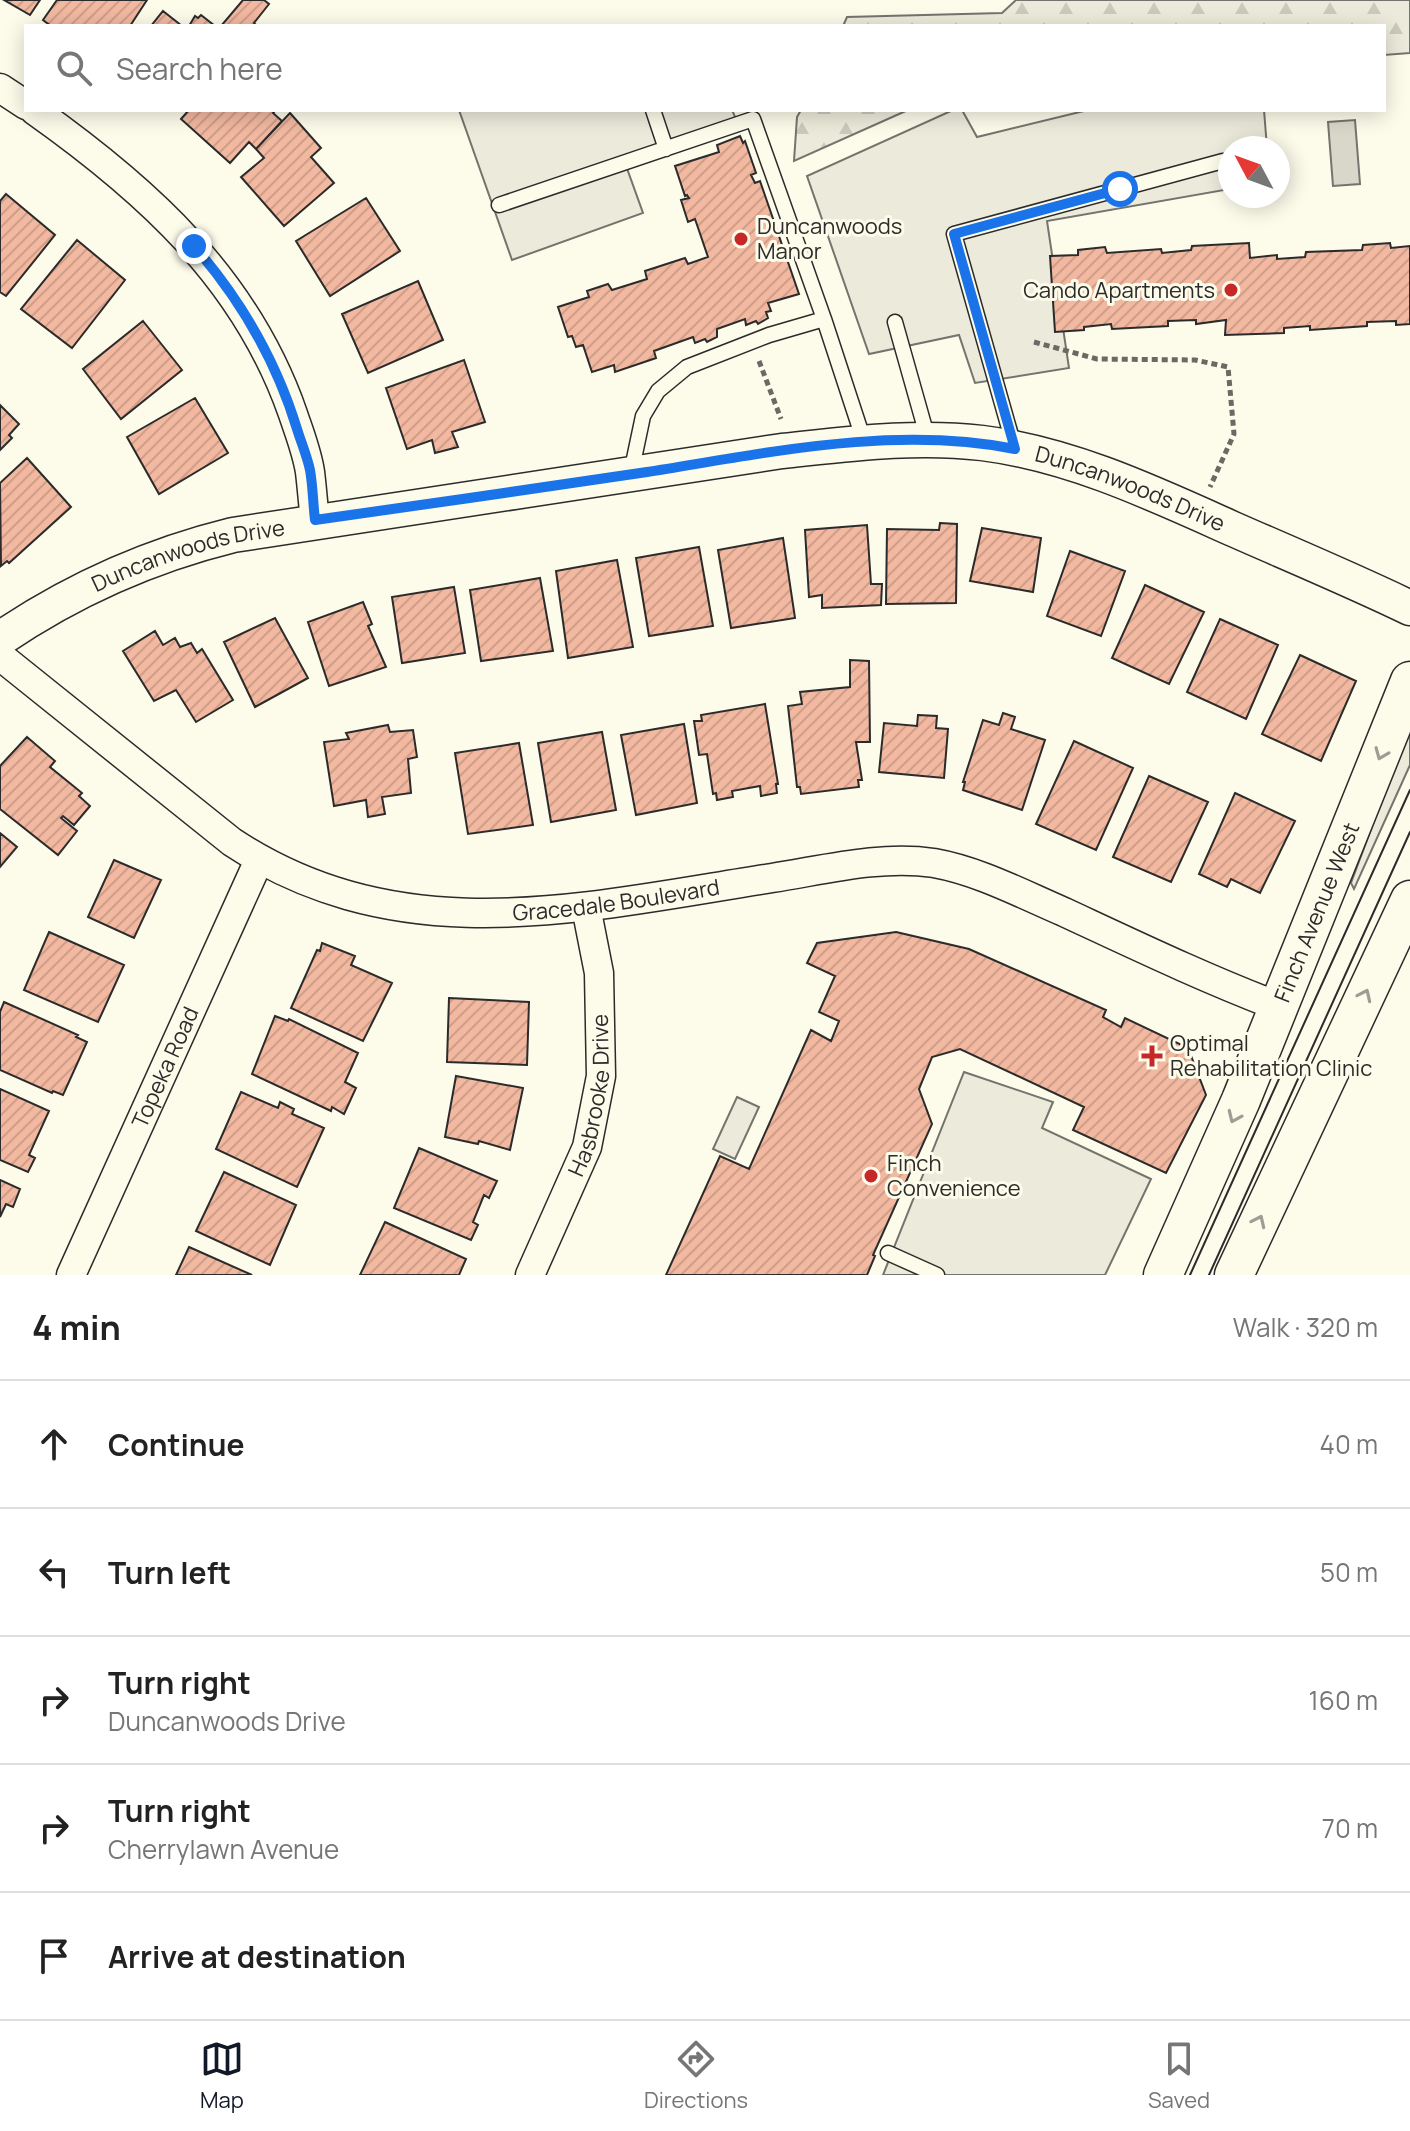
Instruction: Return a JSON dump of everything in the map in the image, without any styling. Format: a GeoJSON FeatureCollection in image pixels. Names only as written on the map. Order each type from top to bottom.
{"type":"FeatureCollection","features":[{"type":"Feature","properties":{"kind":"main road","name":"Finch Avenue West"},"geometry":{"type":"LineString","coordinates":[[1163,1275],[1280,1007],[1410,681]]}},
{"type":"Feature","properties":{"kind":"main road"},"geometry":{"type":"LineString","coordinates":[[1234,1275],[1410,900]]}},
{"type":"Feature","properties":{"kind":"street"},"geometry":{"type":"LineString","coordinates":[[0,88],[24,104]]}},
{"type":"Feature","properties":{"kind":"street"},"geometry":{"type":"LineString","coordinates":[[37,112],[78,141],[132,187],[194,246],[216,271],[253,324],[282,384],[310,469],[315,520]]}},
{"type":"Feature","properties":{"kind":"street","name":"Duncanwoods Drive"},"geometry":{"type":"LineString","coordinates":[[0,639],[79,591],[127,567],[183,547],[233,535],[315,520],[793,450],[864,442],[928,440],[984,443],[1015,449],[1118,478],[1410,608]]}},
{"type":"Feature","properties":{"kind":"street","name":"Gracedale Boulevard"},"geometry":{"type":"LineString","coordinates":[[0,656],[180,802],[259,860],[308,883],[373,903],[435,913],[487,914],[586,907],[850,866],[895,861],[934,863],[1001,885],[1280,1007]]}},
{"type":"Feature","properties":{"kind":"street","name":"Topeka Road"},"geometry":{"type":"LineString","coordinates":[[71,1275],[259,860]]}},
{"type":"Feature","properties":{"kind":"street","name":"Hasbrooke Drive"},"geometry":{"type":"LineString","coordinates":[[530,1275],[587,1147],[601,1076],[599,973],[586,907]]}},
{"type":"Feature","properties":{"kind":"lane"},"geometry":{"type":"LineString","coordinates":[[654,112],[666,149]]}},
{"type":"Feature","properties":{"kind":"lane"},"geometry":{"type":"LineString","coordinates":[[499,205],[753,119],[864,442]]}},
{"type":"Feature","properties":{"kind":"lane"},"geometry":{"type":"LineString","coordinates":[[1015,449],[954,234],[1218,162]]}},
{"type":"Feature","properties":{"kind":"lane"},"geometry":{"type":"LineString","coordinates":[[631,474],[643,416],[658,391],[687,367],[751,342],[824,319]]}},
{"type":"Feature","properties":{"kind":"lane"},"geometry":{"type":"LineString","coordinates":[[895,322],[928,440]]}},
{"type":"Feature","properties":{"kind":"lane"},"geometry":{"type":"LineString","coordinates":[[888,1253],[937,1275]]}},
{"type":"Feature","properties":{"kind":"path"},"geometry":{"type":"LineString","coordinates":[[751,342],[793,450]]}},
{"type":"Feature","properties":{"kind":"path"},"geometry":{"type":"LineString","coordinates":[[1034,342],[1097,359],[1195,360],[1228,367],[1234,434],[1199,513]]}},
{"type":"Feature","properties":{"kind":"green space"},"geometry":{"type":"Polygon","coordinates":[[[1016,0],[1410,0],[1410,53],[1386,55],[1386,24],[844,24],[847,17],[1002,13],[1016,0]]]}},
{"type":"Feature","properties":{"kind":"green space"},"geometry":{"type":"Polygon","coordinates":[[[800,112],[904,112],[794,161],[800,112]]]}},
{"type":"Feature","properties":{"kind":"green space"},"geometry":{"type":"Polygon","coordinates":[[[1410,725],[1410,765],[1354,889],[1351,883],[1410,725]]]}},
{"type":"Feature","properties":{"kind":"shaded area"},"geometry":{"type":"Polygon","coordinates":[[[460,112],[733,112],[736,119],[624,160],[643,213],[512,260],[460,112]]]}},
{"type":"Feature","properties":{"kind":"shaded area"},"geometry":{"type":"Polygon","coordinates":[[[949,112],[963,112],[977,137],[1080,112],[1264,112],[1266,136],[1218,136],[1218,191],[1047,221],[1069,368],[975,383],[959,335],[869,354],[807,176],[949,112]]]}},
{"type":"Feature","properties":{"kind":"shaded area"},"geometry":{"type":"Polygon","coordinates":[[[1355,120],[1360,184],[1333,186],[1328,122],[1355,120]]]}},
{"type":"Feature","properties":{"kind":"shaded area"},"geometry":{"type":"Polygon","coordinates":[[[964,1072],[1053,1102],[1042,1128],[1151,1179],[1105,1275],[883,1275],[964,1072]]]}},
{"type":"Feature","properties":{"kind":"shaded area"},"geometry":{"type":"Polygon","coordinates":[[[737,1097],[759,1107],[735,1159],[713,1149],[737,1097]]]}},
{"type":"Feature","properties":{"kind":"building"},"geometry":{"type":"Polygon","coordinates":[[[4,0],[40,0],[30,15],[4,0]]]}},
{"type":"Feature","properties":{"kind":"building"},"geometry":{"type":"Polygon","coordinates":[[[57,0],[147,0],[131,24],[48,24],[43,20],[57,0]]]}},
{"type":"Feature","properties":{"kind":"building"},"geometry":{"type":"Polygon","coordinates":[[[243,0],[264,0],[269,4],[255,24],[223,24],[243,0]]]}},
{"type":"Feature","properties":{"kind":"building"},"geometry":{"type":"Polygon","coordinates":[[[163,11],[179,24],[153,24],[163,11]]]}},
{"type":"Feature","properties":{"kind":"building"},"geometry":{"type":"Polygon","coordinates":[[[201,15],[212,24],[190,24],[195,16],[198,18],[201,15]]]}},
{"type":"Feature","properties":{"kind":"building"},"geometry":{"type":"Polygon","coordinates":[[[187,112],[274,112],[282,121],[256,149],[249,142],[230,163],[181,119],[187,112]]]}},
{"type":"Feature","properties":{"kind":"building"},"geometry":{"type":"Polygon","coordinates":[[[290,113],[321,148],[311,157],[334,183],[284,226],[241,177],[264,158],[256,149],[290,113]]]}},
{"type":"Feature","properties":{"kind":"building","name":"Duncanwoods Manor"},"geometry":{"type":"Polygon","coordinates":[[[740,136],[743,143],[745,141],[756,173],[751,175],[755,183],[760,181],[799,294],[768,303],[771,311],[766,312],[768,318],[758,324],[756,321],[746,325],[745,319],[717,329],[717,337],[707,342],[705,339],[695,343],[693,337],[654,351],[656,358],[615,372],[614,365],[592,372],[583,345],[576,347],[572,336],[568,337],[558,307],[589,297],[587,291],[608,284],[612,290],[647,279],[645,271],[685,258],[688,264],[708,257],[695,219],[688,222],[681,200],[689,198],[685,196],[675,166],[719,152],[717,145],[740,136]]]}},
{"type":"Feature","properties":{"kind":"building"},"geometry":{"type":"Polygon","coordinates":[[[6,194],[55,235],[6,296],[0,292],[0,201],[6,194]]]}},
{"type":"Feature","properties":{"kind":"building"},"geometry":{"type":"Polygon","coordinates":[[[366,198],[400,251],[330,296],[296,241],[366,198]]]}},
{"type":"Feature","properties":{"kind":"building"},"geometry":{"type":"Polygon","coordinates":[[[77,240],[125,280],[72,348],[21,309],[77,240]]]}},
{"type":"Feature","properties":{"kind":"building","name":"Cando Apartments"},"geometry":{"type":"Polygon","coordinates":[[[1249,243],[1250,258],[1277,255],[1277,259],[1305,257],[1306,252],[1362,250],[1363,245],[1390,243],[1391,248],[1410,246],[1410,324],[1367,322],[1367,326],[1310,330],[1310,326],[1284,328],[1284,333],[1225,335],[1226,320],[1196,324],[1196,320],[1168,321],[1168,326],[1112,329],[1111,324],[1055,332],[1050,256],[1078,255],[1078,250],[1105,247],[1107,253],[1161,249],[1162,253],[1191,250],[1192,246],[1249,243]]]}},
{"type":"Feature","properties":{"kind":"building"},"geometry":{"type":"Polygon","coordinates":[[[418,281],[443,340],[368,373],[342,314],[418,281]]]}},
{"type":"Feature","properties":{"kind":"building"},"geometry":{"type":"Polygon","coordinates":[[[143,321],[182,370],[121,419],[83,369],[143,321]]]}},
{"type":"Feature","properties":{"kind":"building"},"geometry":{"type":"Polygon","coordinates":[[[464,360],[485,422],[452,432],[458,447],[435,453],[432,440],[407,449],[386,388],[464,360]]]}},
{"type":"Feature","properties":{"kind":"building"},"geometry":{"type":"Polygon","coordinates":[[[195,398],[228,453],[159,494],[127,437],[195,398]]]}},
{"type":"Feature","properties":{"kind":"building"},"geometry":{"type":"Polygon","coordinates":[[[0,405],[19,424],[9,435],[12,438],[0,450],[0,405]]]}},
{"type":"Feature","properties":{"kind":"building"},"geometry":{"type":"Polygon","coordinates":[[[27,458],[71,507],[9,563],[7,561],[1,566],[0,483],[27,458]]]}},
{"type":"Feature","properties":{"kind":"building"},"geometry":{"type":"Polygon","coordinates":[[[940,523],[957,524],[956,603],[886,604],[887,529],[939,530],[940,523]]]}},
{"type":"Feature","properties":{"kind":"building"},"geometry":{"type":"Polygon","coordinates":[[[867,525],[871,584],[882,584],[881,605],[822,608],[822,595],[809,597],[805,530],[867,525]]]}},
{"type":"Feature","properties":{"kind":"building"},"geometry":{"type":"Polygon","coordinates":[[[982,528],[1041,538],[1033,592],[970,581],[982,528]]]}},
{"type":"Feature","properties":{"kind":"building"},"geometry":{"type":"Polygon","coordinates":[[[783,538],[795,618],[731,628],[718,550],[783,538]]]}},
{"type":"Feature","properties":{"kind":"building"},"geometry":{"type":"Polygon","coordinates":[[[699,547],[713,626],[649,636],[636,558],[699,547]]]}},
{"type":"Feature","properties":{"kind":"building"},"geometry":{"type":"Polygon","coordinates":[[[1070,551],[1125,571],[1101,636],[1047,616],[1070,551]]]}},
{"type":"Feature","properties":{"kind":"building"},"geometry":{"type":"Polygon","coordinates":[[[617,560],[633,647],[568,658],[556,571],[617,560]]]}},
{"type":"Feature","properties":{"kind":"building"},"geometry":{"type":"Polygon","coordinates":[[[540,578],[553,651],[481,661],[470,590],[540,578]]]}},
{"type":"Feature","properties":{"kind":"building"},"geometry":{"type":"Polygon","coordinates":[[[1145,585],[1204,612],[1169,684],[1112,658],[1145,585]]]}},
{"type":"Feature","properties":{"kind":"building"},"geometry":{"type":"Polygon","coordinates":[[[454,587],[465,653],[402,663],[392,597],[454,587]]]}},
{"type":"Feature","properties":{"kind":"building"},"geometry":{"type":"Polygon","coordinates":[[[363,602],[372,624],[368,626],[386,667],[329,686],[308,622],[363,602]]]}},
{"type":"Feature","properties":{"kind":"building"},"geometry":{"type":"Polygon","coordinates":[[[275,618],[308,678],[255,707],[224,642],[275,618]]]}},
{"type":"Feature","properties":{"kind":"building"},"geometry":{"type":"Polygon","coordinates":[[[1220,619],[1278,645],[1246,719],[1187,692],[1220,619]]]}},
{"type":"Feature","properties":{"kind":"building"},"geometry":{"type":"Polygon","coordinates":[[[155,631],[163,645],[175,638],[180,647],[191,643],[197,653],[202,649],[233,700],[196,722],[176,690],[154,701],[123,651],[155,631]]]}},
{"type":"Feature","properties":{"kind":"building"},"geometry":{"type":"Polygon","coordinates":[[[1300,655],[1356,681],[1321,761],[1262,734],[1300,655]]]}},
{"type":"Feature","properties":{"kind":"building"},"geometry":{"type":"Polygon","coordinates":[[[850,660],[869,661],[870,742],[856,742],[862,780],[858,780],[859,787],[801,794],[800,787],[797,787],[788,706],[802,704],[800,692],[850,687],[850,660]]]}},
{"type":"Feature","properties":{"kind":"building"},"geometry":{"type":"Polygon","coordinates":[[[765,704],[777,793],[761,796],[760,786],[732,791],[733,797],[717,800],[716,793],[713,794],[707,754],[699,755],[694,721],[702,721],[701,715],[765,704]]]}},
{"type":"Feature","properties":{"kind":"building"},"geometry":{"type":"Polygon","coordinates":[[[1003,713],[1015,717],[1011,729],[1045,740],[1022,810],[963,790],[983,720],[999,725],[1003,713]]]}},
{"type":"Feature","properties":{"kind":"building"},"geometry":{"type":"Polygon","coordinates":[[[918,715],[937,716],[936,728],[948,729],[944,778],[879,772],[884,723],[917,726],[918,715]]]}},
{"type":"Feature","properties":{"kind":"building"},"geometry":{"type":"Polygon","coordinates":[[[684,724],[697,803],[636,815],[621,735],[684,724]]]}},
{"type":"Feature","properties":{"kind":"building"},"geometry":{"type":"Polygon","coordinates":[[[388,725],[390,732],[413,730],[417,757],[408,759],[411,793],[382,797],[385,814],[368,817],[366,800],[334,806],[324,742],[349,739],[346,733],[388,725]]]}},
{"type":"Feature","properties":{"kind":"building"},"geometry":{"type":"Polygon","coordinates":[[[602,732],[616,810],[551,822],[538,743],[602,732]]]}},
{"type":"Feature","properties":{"kind":"building"},"geometry":{"type":"Polygon","coordinates":[[[27,737],[55,761],[50,767],[82,793],[79,796],[90,806],[74,825],[63,816],[61,818],[77,831],[58,855],[0,809],[0,766],[27,737]]]}},
{"type":"Feature","properties":{"kind":"building"},"geometry":{"type":"Polygon","coordinates":[[[1074,741],[1133,768],[1096,850],[1036,824],[1074,741]]]}},
{"type":"Feature","properties":{"kind":"building"},"geometry":{"type":"Polygon","coordinates":[[[519,743],[533,825],[468,834],[455,753],[519,743]]]}},
{"type":"Feature","properties":{"kind":"building"},"geometry":{"type":"Polygon","coordinates":[[[1149,776],[1208,802],[1171,882],[1113,857],[1149,776]]]}},
{"type":"Feature","properties":{"kind":"building"},"geometry":{"type":"Polygon","coordinates":[[[1235,793],[1295,821],[1260,893],[1231,879],[1227,887],[1199,874],[1235,793]]]}},
{"type":"Feature","properties":{"kind":"building"},"geometry":{"type":"Polygon","coordinates":[[[0,833],[17,847],[0,867],[0,833]]]}},
{"type":"Feature","properties":{"kind":"building"},"geometry":{"type":"Polygon","coordinates":[[[114,860],[161,880],[134,938],[88,917],[114,860]]]}},
{"type":"Feature","properties":{"kind":"building"},"geometry":{"type":"Polygon","coordinates":[[[49,932],[124,965],[98,1022],[24,990],[49,932]]]}},
{"type":"Feature","properties":{"kind":"building"},"geometry":{"type":"Polygon","coordinates":[[[896,932],[969,949],[1106,1010],[1103,1017],[1121,1027],[1125,1018],[1188,1048],[1206,1095],[1166,1173],[1073,1130],[1084,1107],[960,1049],[932,1057],[919,1089],[932,1124],[867,1275],[666,1275],[720,1156],[749,1169],[811,1030],[831,1041],[839,1021],[819,1012],[835,976],[807,963],[817,943],[896,932]]]}},
{"type":"Feature","properties":{"kind":"building"},"geometry":{"type":"Polygon","coordinates":[[[322,943],[355,956],[351,965],[392,983],[363,1041],[291,1008],[322,943]]]}},
{"type":"Feature","properties":{"kind":"building"},"geometry":{"type":"Polygon","coordinates":[[[449,998],[529,1002],[527,1065],[447,1062],[449,998]]]}},
{"type":"Feature","properties":{"kind":"building"},"geometry":{"type":"Polygon","coordinates":[[[4,1002],[87,1042],[63,1095],[0,1070],[0,1012],[4,1002]]]}},
{"type":"Feature","properties":{"kind":"building"},"geometry":{"type":"Polygon","coordinates":[[[275,1016],[289,1019],[358,1053],[345,1082],[356,1088],[344,1114],[332,1107],[331,1111],[252,1074],[275,1016]]]}},
{"type":"Feature","properties":{"kind":"building"},"geometry":{"type":"Polygon","coordinates":[[[456,1076],[523,1088],[510,1150],[479,1141],[478,1144],[445,1137],[456,1076]]]}},
{"type":"Feature","properties":{"kind":"building"},"geometry":{"type":"Polygon","coordinates":[[[0,1089],[49,1111],[29,1155],[35,1158],[28,1172],[0,1160],[0,1089]]]}},
{"type":"Feature","properties":{"kind":"building"},"geometry":{"type":"Polygon","coordinates":[[[241,1092],[278,1108],[280,1102],[294,1109],[292,1114],[324,1128],[297,1187],[216,1149],[241,1092]]]}},
{"type":"Feature","properties":{"kind":"building"},"geometry":{"type":"Polygon","coordinates":[[[419,1148],[497,1181],[489,1198],[484,1195],[473,1222],[478,1225],[471,1240],[394,1208],[419,1148]]]}},
{"type":"Feature","properties":{"kind":"building"},"geometry":{"type":"Polygon","coordinates":[[[224,1172],[296,1205],[270,1265],[196,1231],[224,1172]]]}},
{"type":"Feature","properties":{"kind":"building"},"geometry":{"type":"Polygon","coordinates":[[[0,1180],[20,1189],[13,1207],[6,1204],[0,1217],[0,1180]]]}},
{"type":"Feature","properties":{"kind":"building"},"geometry":{"type":"Polygon","coordinates":[[[385,1222],[466,1259],[459,1275],[360,1275],[385,1222]]]}},
{"type":"Feature","properties":{"kind":"building"},"geometry":{"type":"Polygon","coordinates":[[[189,1247],[252,1275],[176,1275],[189,1247]]]}},
{"type":"Feature","properties":{"kind":"tram line"},"geometry":{"type":"LineString","coordinates":[[1190,1275],[1410,790]]}},
{"type":"Feature","properties":{"kind":"tram line"},"geometry":{"type":"LineString","coordinates":[[1209,1275],[1410,832]]}},
{"type":"Feature","properties":{"kind":"place","name":"Duncanwoods Manor"},"geometry":{"type":"Point","coordinates":[741,239]}},
{"type":"Feature","properties":{"kind":"place","name":"Cando Apartments"},"geometry":{"type":"Point","coordinates":[1231,290]}},
{"type":"Feature","properties":{"kind":"place","name":"Optimal Rehabilitation Clinic"},"geometry":{"type":"Point","coordinates":[1152,1056]}},
{"type":"Feature","properties":{"kind":"place","name":"Finch Convenience"},"geometry":{"type":"Point","coordinates":[871,1176]}},
{"type":"Feature","properties":{"kind":"route"},"geometry":{"type":"LineString","coordinates":[[194,246],[216,271],[253,324],[270,356],[310,469],[315,520],[782,451],[864,442],[939,439],[1015,449],[954,234],[1120,189]]}}]}
